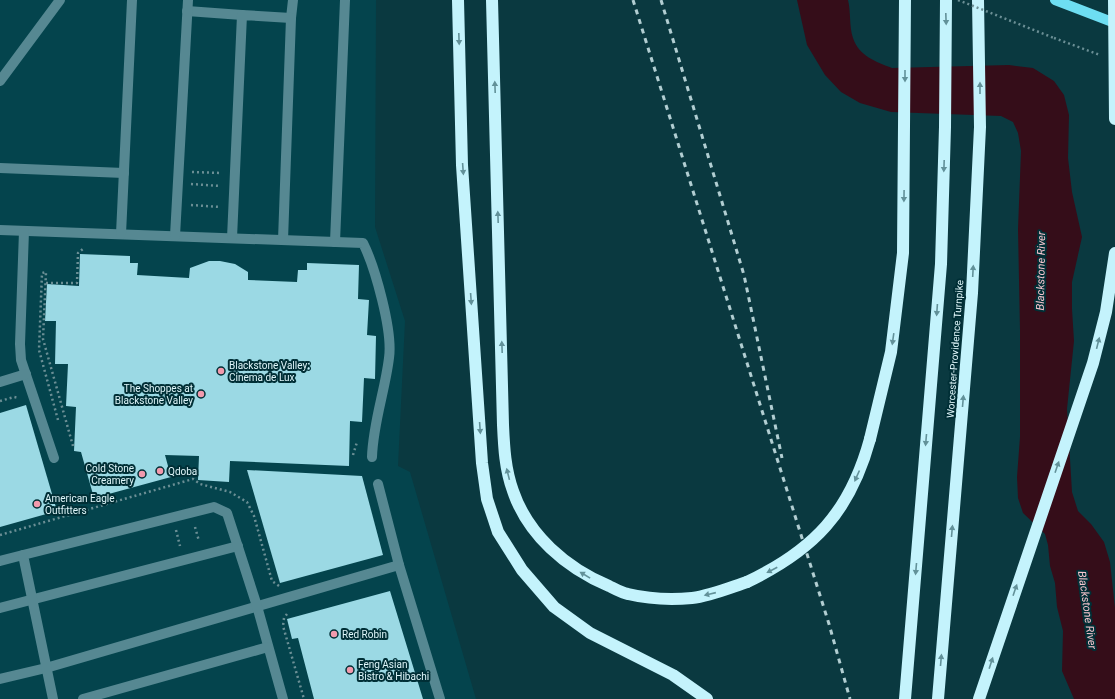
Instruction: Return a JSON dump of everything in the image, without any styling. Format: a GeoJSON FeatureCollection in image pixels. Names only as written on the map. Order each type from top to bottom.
{"type":"FeatureCollection","features":[{"type":"Feature","properties":{"kind":"highway"},"geometry":{"type":"LineString","coordinates":[[458,0],[462,165],[482,455],[487,499],[498,532],[522,570],[554,607],[590,633],[673,675],[707,699]]}},
{"type":"Feature","properties":{"kind":"highway"},"geometry":{"type":"LineString","coordinates":[[492,0],[504,458],[513,491],[526,517],[545,543],[565,563],[594,580],[627,594],[663,599],[693,598],[719,592],[747,582],[789,560],[818,537],[837,512],[864,461],[891,352],[898,307],[903,253],[905,0]]}},
{"type":"Feature","properties":{"kind":"highway","name":"Worcester-Providence Turnpike"},"geometry":{"type":"LineString","coordinates":[[905,699],[941,264],[947,39],[946,0]]}},
{"type":"Feature","properties":{"kind":"highway","name":"Worcester-Providence Turnpike"},"geometry":{"type":"LineString","coordinates":[[938,699],[972,293],[980,127],[978,0]]}},
{"type":"Feature","properties":{"kind":"highway"},"geometry":{"type":"LineString","coordinates":[[1114,0],[1115,119]]}},
{"type":"Feature","properties":{"kind":"highway"},"geometry":{"type":"LineString","coordinates":[[979,699],[1002,626],[1093,363],[1106,312],[1115,253]]}},
{"type":"Feature","properties":{"kind":"main road"},"geometry":{"type":"LineString","coordinates":[[1055,0],[1114,24]]}},
{"type":"Feature","properties":{"kind":"lane"},"geometry":{"type":"LineString","coordinates":[[0,81],[60,0]]}},
{"type":"Feature","properties":{"kind":"lane"},"geometry":{"type":"LineString","coordinates":[[121,234],[132,0]]}},
{"type":"Feature","properties":{"kind":"lane"},"geometry":{"type":"LineString","coordinates":[[175,236],[188,0]]}},
{"type":"Feature","properties":{"kind":"lane"},"geometry":{"type":"LineString","coordinates":[[283,240],[292,0]]}},
{"type":"Feature","properties":{"kind":"lane"},"geometry":{"type":"LineString","coordinates":[[335,242],[345,0]]}},
{"type":"Feature","properties":{"kind":"lane"},"geometry":{"type":"LineString","coordinates":[[187,11],[291,18]]}},
{"type":"Feature","properties":{"kind":"lane"},"geometry":{"type":"LineString","coordinates":[[232,238],[242,15]]}},
{"type":"Feature","properties":{"kind":"lane"},"geometry":{"type":"LineString","coordinates":[[0,168],[124,174]]}},
{"type":"Feature","properties":{"kind":"lane"},"geometry":{"type":"LineString","coordinates":[[0,230],[363,242],[370,256],[386,321],[390,356],[373,441],[372,457]]}},
{"type":"Feature","properties":{"kind":"lane"},"geometry":{"type":"LineString","coordinates":[[24,231],[20,344],[21,360],[54,458]]}},
{"type":"Feature","properties":{"kind":"lane"},"geometry":{"type":"LineString","coordinates":[[0,382],[26,374]]}},
{"type":"Feature","properties":{"kind":"lane"},"geometry":{"type":"LineString","coordinates":[[378,484],[399,565],[440,699]]}},
{"type":"Feature","properties":{"kind":"lane"},"geometry":{"type":"LineString","coordinates":[[0,561],[214,507],[227,513],[257,606],[283,699]]}},
{"type":"Feature","properties":{"kind":"lane"},"geometry":{"type":"LineString","coordinates":[[0,608],[238,546]]}},
{"type":"Feature","properties":{"kind":"lane"},"geometry":{"type":"LineString","coordinates":[[23,555],[52,699]]}},
{"type":"Feature","properties":{"kind":"lane"},"geometry":{"type":"LineString","coordinates":[[0,680],[46,668],[399,565]]}},
{"type":"Feature","properties":{"kind":"lane"},"geometry":{"type":"LineString","coordinates":[[83,699],[268,647]]}},
{"type":"Feature","properties":{"kind":"path"},"geometry":{"type":"LineString","coordinates":[[958,0],[1114,61]]}},
{"type":"Feature","properties":{"kind":"path"},"geometry":{"type":"LineString","coordinates":[[178,171],[223,173]]}},
{"type":"Feature","properties":{"kind":"path"},"geometry":{"type":"LineString","coordinates":[[178,183],[222,186]]}},
{"type":"Feature","properties":{"kind":"path"},"geometry":{"type":"LineString","coordinates":[[176,204],[222,207]]}},
{"type":"Feature","properties":{"kind":"path"},"geometry":{"type":"LineString","coordinates":[[46,282],[77,283],[78,253],[82,248],[87,248]]}},
{"type":"Feature","properties":{"kind":"path"},"geometry":{"type":"LineString","coordinates":[[60,425],[39,350],[42,273],[46,272],[43,339],[73,446]]}},
{"type":"Feature","properties":{"kind":"path"},"geometry":{"type":"LineString","coordinates":[[0,401],[17,397],[21,399]]}},
{"type":"Feature","properties":{"kind":"path"},"geometry":{"type":"LineString","coordinates":[[353,456],[357,441]]}},
{"type":"Feature","properties":{"kind":"path"},"geometry":{"type":"LineString","coordinates":[[193,520],[203,556]]}},
{"type":"Feature","properties":{"kind":"path"},"geometry":{"type":"LineString","coordinates":[[174,526],[184,560]]}},
{"type":"Feature","properties":{"kind":"path"},"geometry":{"type":"LineString","coordinates":[[292,611],[284,618],[283,626],[304,699]]}},
{"type":"Feature","properties":{"kind":"shaded area","name":"The Shoppes at Blackstone Valley"},"geometry":{"type":"Polygon","coordinates":[[[0,0],[376,0],[375,227],[405,321],[398,466],[410,472],[476,699],[0,699],[0,0]]]}},
{"type":"Feature","properties":{"kind":"water","name":"Blackstone River"},"geometry":{"type":"Polygon","coordinates":[[[797,0],[848,0],[853,38],[859,49],[869,58],[892,68],[1009,65],[1033,68],[1054,81],[1064,95],[1069,115],[1068,158],[1072,192],[1082,237],[1072,282],[1074,341],[1067,409],[1072,492],[1078,511],[1091,524],[1104,542],[1110,562],[1115,608],[1115,699],[1074,699],[1062,671],[1063,631],[1057,607],[1055,583],[1050,566],[1048,545],[1045,534],[1023,513],[1018,498],[1017,477],[1020,437],[1020,330],[1018,229],[1021,151],[1018,133],[1013,122],[1001,116],[891,112],[860,103],[841,92],[825,75],[807,45],[797,0]]]}},
{"type":"Feature","properties":{"kind":"building","name":"Blackstone Valley: Cinema de Lux"},"geometry":{"type":"Polygon","coordinates":[[[80,254],[130,256],[130,263],[138,263],[137,275],[189,278],[190,268],[209,261],[220,261],[235,264],[248,272],[248,280],[297,282],[298,270],[307,270],[307,263],[359,265],[358,299],[369,300],[367,335],[376,336],[375,379],[364,378],[362,422],[350,421],[349,466],[230,461],[229,482],[198,480],[199,456],[165,455],[171,477],[94,498],[81,452],[74,451],[76,407],[66,406],[68,364],[55,364],[56,321],[45,321],[47,284],[79,286],[80,254]]]}},
{"type":"Feature","properties":{"kind":"building"},"geometry":{"type":"Polygon","coordinates":[[[26,405],[57,511],[0,527],[0,413],[26,405]]]}},
{"type":"Feature","properties":{"kind":"building"},"geometry":{"type":"Polygon","coordinates":[[[247,470],[362,476],[383,555],[280,583],[247,470]]]}},
{"type":"Feature","properties":{"kind":"building"},"geometry":{"type":"Polygon","coordinates":[[[390,591],[423,699],[314,699],[298,638],[292,639],[287,619],[390,591]]]}},
{"type":"Feature","properties":{"kind":"railway"},"geometry":{"type":"LineString","coordinates":[[633,0],[829,624],[850,699]]}},
{"type":"Feature","properties":{"kind":"railway"},"geometry":{"type":"LineString","coordinates":[[661,0],[744,275],[782,458]]}},
{"type":"Feature","properties":{"kind":"place","name":"Blackstone Valley: Cinema de Lux"},"geometry":{"type":"Point","coordinates":[221,371]}},
{"type":"Feature","properties":{"kind":"place","name":"The Shoppes at Blackstone Valley"},"geometry":{"type":"Point","coordinates":[201,394]}},
{"type":"Feature","properties":{"kind":"place","name":"Qdoba"},"geometry":{"type":"Point","coordinates":[160,471]}},
{"type":"Feature","properties":{"kind":"place","name":"Cold Stone Creamery"},"geometry":{"type":"Point","coordinates":[142,474]}},
{"type":"Feature","properties":{"kind":"place","name":"American Eagle Outfitters"},"geometry":{"type":"Point","coordinates":[37,504]}},
{"type":"Feature","properties":{"kind":"place","name":"Red Robin"},"geometry":{"type":"Point","coordinates":[334,634]}},
{"type":"Feature","properties":{"kind":"place","name":"Feng Asian Bistro & Hibachi"},"geometry":{"type":"Point","coordinates":[350,670]}}]}
